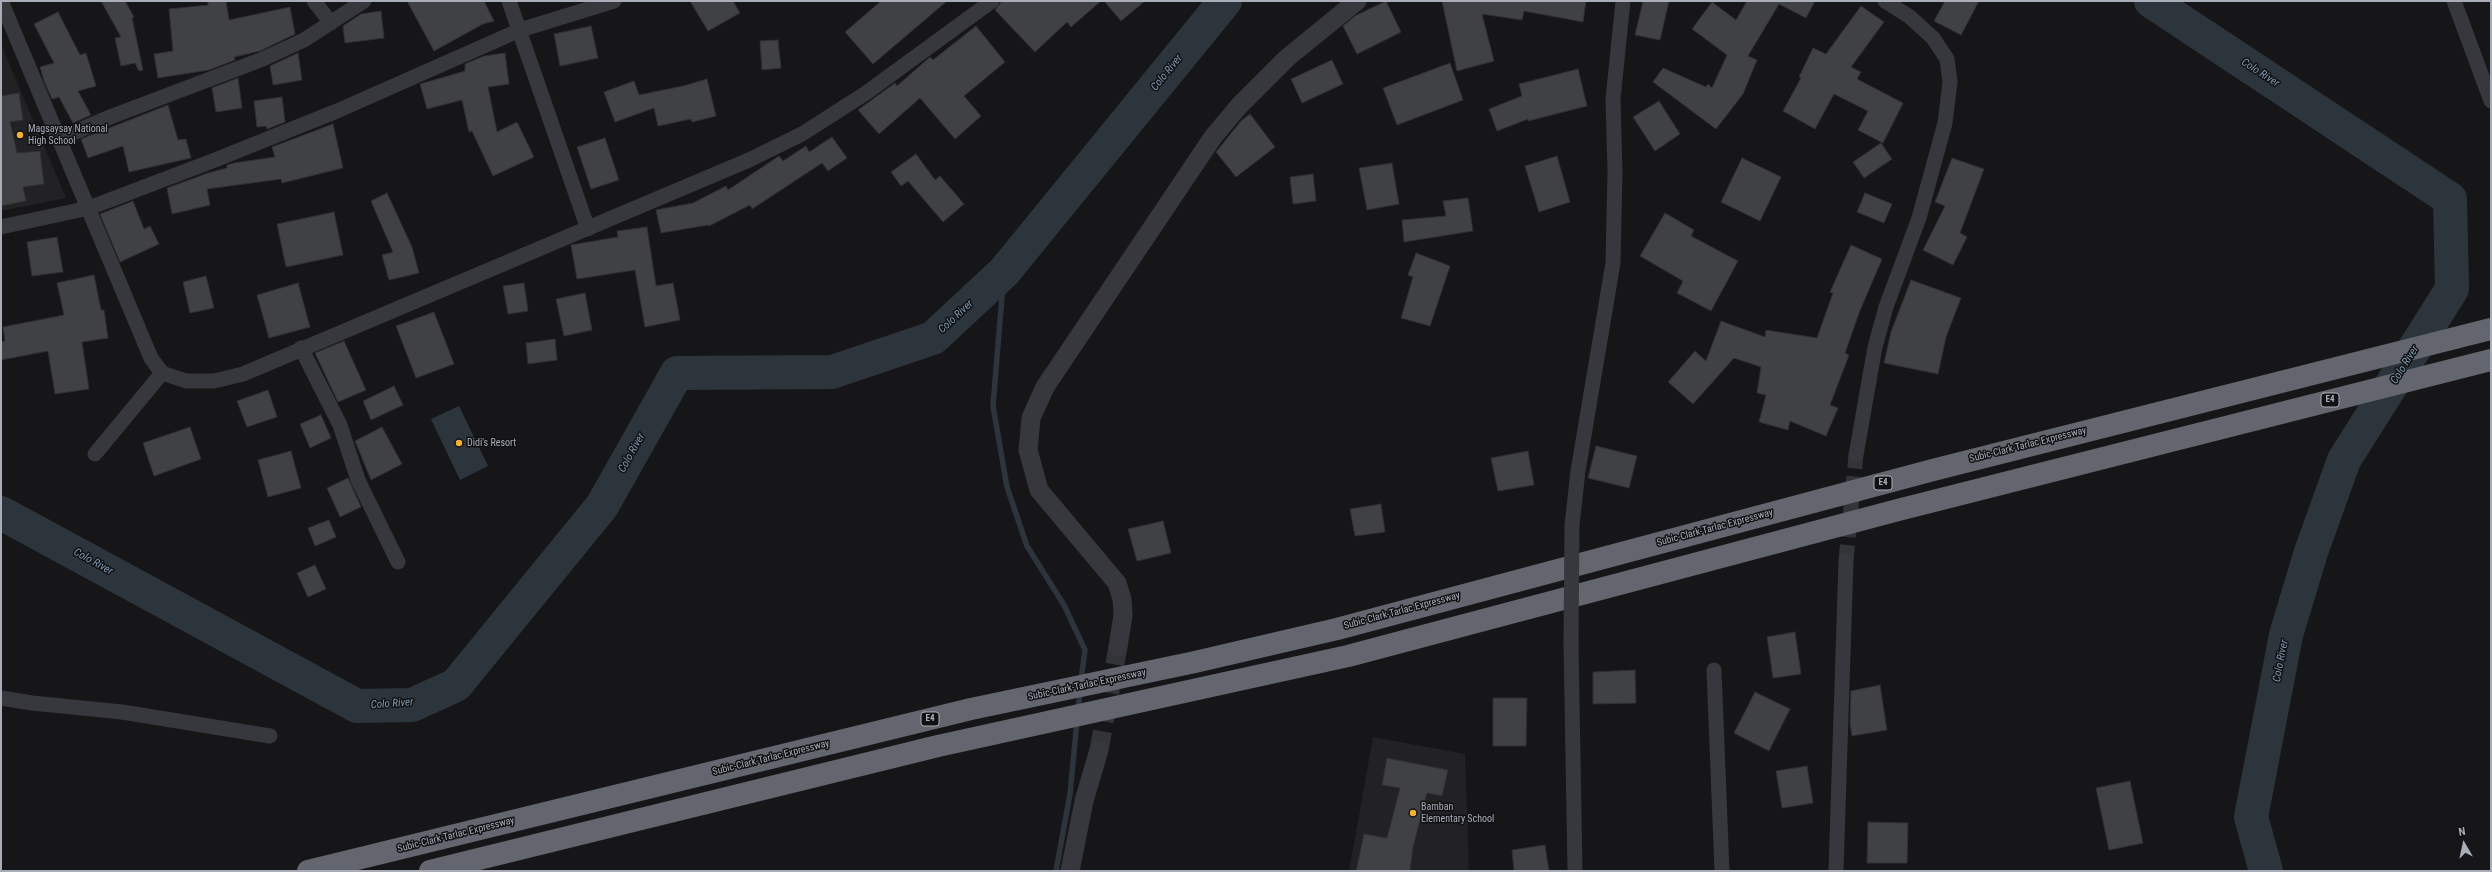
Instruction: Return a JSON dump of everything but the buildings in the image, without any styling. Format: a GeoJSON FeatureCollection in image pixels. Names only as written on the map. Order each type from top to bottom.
{"type":"FeatureCollection","features":[{"type":"Feature","properties":{"kind":"highway","name":"Subic-Clark-Tarlac Expressway"},"geometry":{"type":"LineString","coordinates":[[308,871],[971,709],[1187,664],[1337,629],[1933,470],[2177,407],[2491,330]]}},
{"type":"Feature","properties":{"kind":"highway","name":"E4"},"geometry":{"type":"LineString","coordinates":[[430,871],[938,746],[1348,656],[2168,441],[2491,360]]}},
{"type":"Feature","properties":{"kind":"street"},"geometry":{"type":"LineString","coordinates":[[1,1],[151,358],[162,373],[186,381],[214,381],[244,374],[300,348],[588,229],[749,160],[802,134],[866,93],[992,1]]}},
{"type":"Feature","properties":{"kind":"street"},"geometry":{"type":"LineString","coordinates":[[314,1],[331,23]]}},
{"type":"Feature","properties":{"kind":"street"},"geometry":{"type":"LineString","coordinates":[[59,139],[110,117],[263,59],[304,40],[364,1]]}},
{"type":"Feature","properties":{"kind":"street"},"geometry":{"type":"LineString","coordinates":[[509,1],[588,229]]}},
{"type":"Feature","properties":{"kind":"street"},"geometry":{"type":"LineString","coordinates":[[1,227],[89,208],[216,160],[336,111],[520,30],[614,1]]}},
{"type":"Feature","properties":{"kind":"street"},"geometry":{"type":"LineString","coordinates":[[1118,647],[1123,615],[1122,599],[1117,583],[1039,490],[1028,450],[1031,418],[1044,388],[1213,137],[1239,106],[1287,58],[1357,1]]}},
{"type":"Feature","properties":{"kind":"street"},"geometry":{"type":"LineString","coordinates":[[1574,871],[1571,644],[1572,525],[1578,471],[1613,263],[1615,172],[1613,99],[1622,1]]}},
{"type":"Feature","properties":{"kind":"street"},"geometry":{"type":"LineString","coordinates":[[1856,455],[1875,347],[1886,307],[1919,218],[1945,123],[1950,82],[1947,59],[1933,38],[1910,17],[1885,1]]}},
{"type":"Feature","properties":{"kind":"street"},"geometry":{"type":"LineString","coordinates":[[2454,1],[2491,101]]}},
{"type":"Feature","properties":{"kind":"street"},"geometry":{"type":"LineString","coordinates":[[300,348],[340,425],[358,480],[398,562]]}},
{"type":"Feature","properties":{"kind":"street"},"geometry":{"type":"LineString","coordinates":[[95,454],[162,373]]}},
{"type":"Feature","properties":{"kind":"street"},"geometry":{"type":"LineString","coordinates":[[1836,871],[1846,560]]}},
{"type":"Feature","properties":{"kind":"street"},"geometry":{"type":"LineString","coordinates":[[1714,670],[1722,871]]}},
{"type":"Feature","properties":{"kind":"street"},"geometry":{"type":"LineString","coordinates":[[1,698],[32,703],[122,712],[270,736]]}},
{"type":"Feature","properties":{"kind":"street"},"geometry":{"type":"LineString","coordinates":[[1070,871],[1084,801],[1099,750]]}},
{"type":"Feature","properties":{"kind":"shaded area","name":"Magsaysay National High School"},"geometry":{"type":"Polygon","coordinates":[[[1,44],[66,198],[1,211],[1,44]]]}},
{"type":"Feature","properties":{"kind":"shaded area","name":"Didi's Resort"},"geometry":{"type":"Polygon","coordinates":[[[459,406],[488,466],[460,480],[431,419],[459,406]]]}},
{"type":"Feature","properties":{"kind":"shaded area","name":"Bamban Elementary School"},"geometry":{"type":"Polygon","coordinates":[[[1373,737],[1465,754],[1469,871],[1349,871],[1373,737]]]}},
{"type":"Feature","properties":{"kind":"waterway","name":"Colo River"},"geometry":{"type":"LineString","coordinates":[[1,513],[357,706],[412,705],[456,685],[602,506],[677,373],[832,372],[933,338],[1004,272],[1225,1]]}},
{"type":"Feature","properties":{"kind":"waterway","name":"Colo River"},"geometry":{"type":"LineString","coordinates":[[2151,1],[2450,199],[2452,289],[2344,460],[2311,552],[2286,635],[2251,817],[2266,871]]}},
{"type":"Feature","properties":{"kind":"waterway"},"geometry":{"type":"LineString","coordinates":[[1004,272],[993,406],[1007,487],[1027,546],[1064,605],[1085,650],[1081,680]]}},
{"type":"Feature","properties":{"kind":"waterway"},"geometry":{"type":"LineString","coordinates":[[1078,710],[1080,691]]}},
{"type":"Feature","properties":{"kind":"waterway"},"geometry":{"type":"LineString","coordinates":[[1056,871],[1070,794],[1077,721]]}},
{"type":"Feature","properties":{"kind":"tunnel"},"geometry":{"type":"LineString","coordinates":[[1846,560],[1856,455]]}},
{"type":"Feature","properties":{"kind":"tunnel"},"geometry":{"type":"LineString","coordinates":[[1099,750],[1118,647]]}},
{"type":"Feature","properties":{"kind":"place","name":"Magsaysay National High School"},"geometry":{"type":"Point","coordinates":[20,135]}},
{"type":"Feature","properties":{"kind":"place","name":"Didi's Resort"},"geometry":{"type":"Point","coordinates":[459,443]}},
{"type":"Feature","properties":{"kind":"place","name":"Bamban Elementary School"},"geometry":{"type":"Point","coordinates":[1413,813]}}]}
